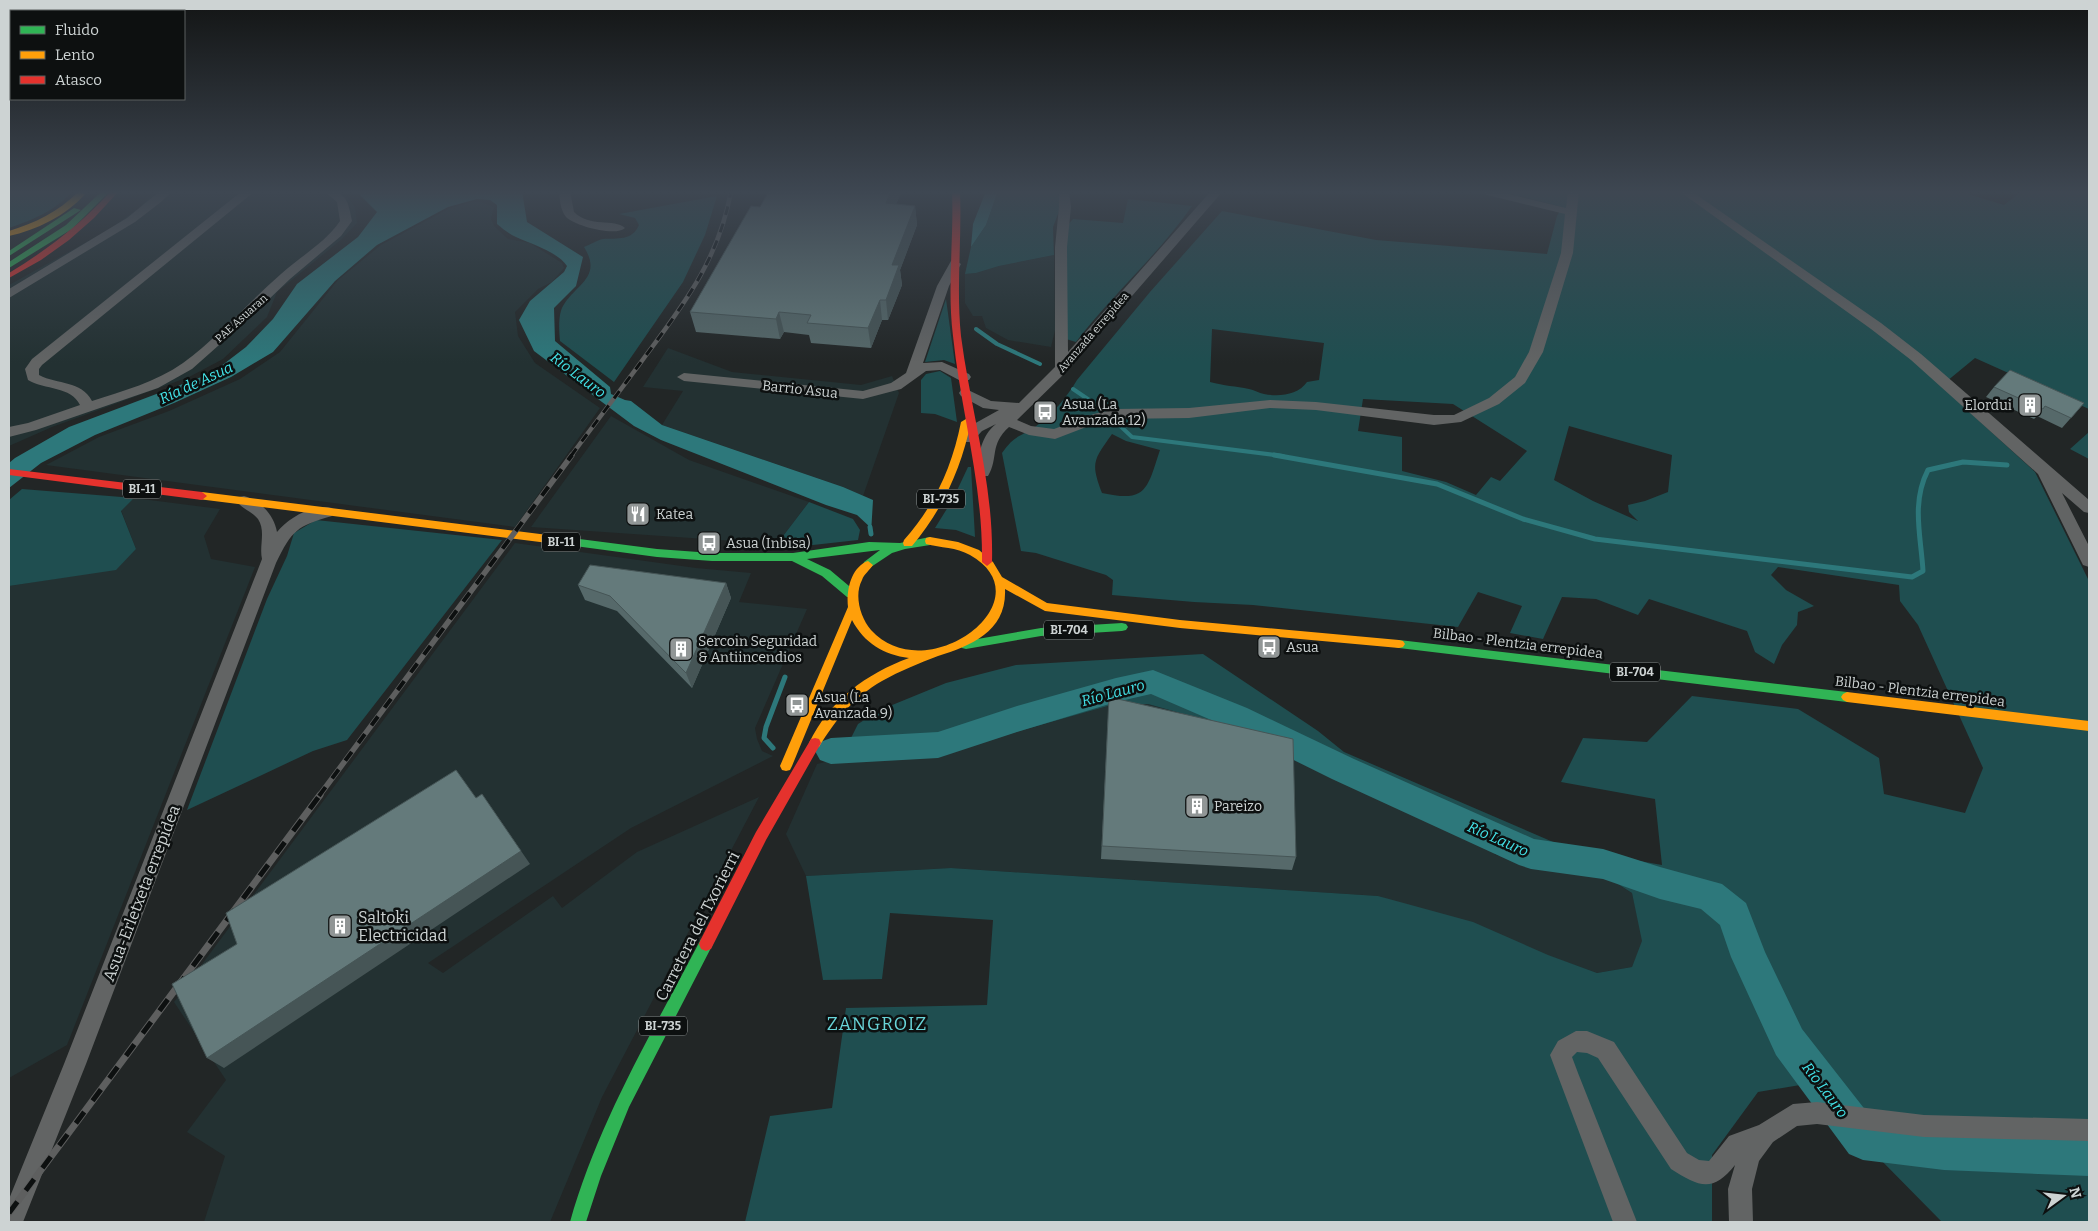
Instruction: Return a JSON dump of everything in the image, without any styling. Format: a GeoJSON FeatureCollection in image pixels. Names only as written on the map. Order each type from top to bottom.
{"type":"FeatureCollection","features":[{"type":"Feature","properties":{"kind":"main road"},"geometry":{"type":"LineString","coordinates":[[9,266],[36,248]]}},
{"type":"Feature","properties":{"kind":"main road"},"geometry":{"type":"LineString","coordinates":[[9,276],[52,248]]}},
{"type":"Feature","properties":{"kind":"main road","name":"BI-735"},"geometry":{"type":"LineString","coordinates":[[957,248],[954,287],[956,334],[982,477],[989,545],[987,562]]}},
{"type":"Feature","properties":{"kind":"main road","name":"BI-735"},"geometry":{"type":"LineString","coordinates":[[903,545],[921,530],[954,474],[962,447],[967,400]]}},
{"type":"Feature","properties":{"kind":"main road","name":"BI-11"},"geometry":{"type":"LineString","coordinates":[[9,472],[657,553],[712,557],[793,557],[869,546],[903,545]]}},
{"type":"Feature","properties":{"kind":"main road","name":"BI-735"},"geometry":{"type":"LineString","coordinates":[[761,836],[823,728],[841,704],[858,690],[908,660],[958,647],[976,637],[993,618],[998,610],[1001,595],[999,580],[987,562],[971,550],[952,543],[930,541],[903,545],[881,554],[867,565],[857,579],[851,594],[851,610],[782,774]]}},
{"type":"Feature","properties":{"kind":"main road","name":"BI-11"},"geometry":{"type":"LineString","coordinates":[[793,557],[826,574],[851,594]]}},
{"type":"Feature","properties":{"kind":"main road","name":"BI-704"},"geometry":{"type":"LineString","coordinates":[[999,580],[1045,607],[1180,624]]}},
{"type":"Feature","properties":{"kind":"main road","name":"BI-735"},"geometry":{"type":"LineString","coordinates":[[851,610],[858,626],[871,639],[888,649],[910,654],[933,654]]}},
{"type":"Feature","properties":{"kind":"main road","name":"BI-704"},"geometry":{"type":"LineString","coordinates":[[958,647],[1041,632],[1180,624]]}},
{"type":"Feature","properties":{"kind":"main road","name":"Bilbao - Plentzia errepidea"},"geometry":{"type":"LineString","coordinates":[[1180,624],[1341,638],[2089,726]]}},
{"type":"Feature","properties":{"kind":"main road","name":"BI-735"},"geometry":{"type":"LineString","coordinates":[[761,836],[767,809],[776,788]]}},
{"type":"Feature","properties":{"kind":"main road","name":"Carretera del Txorierri"},"geometry":{"type":"LineString","coordinates":[[578,1222],[593,1176],[624,1102],[761,836]]}},
{"type":"Feature","properties":{"kind":"street"},"geometry":{"type":"LineString","coordinates":[[9,294],[84,248]]}},
{"type":"Feature","properties":{"kind":"street"},"geometry":{"type":"LineString","coordinates":[[88,407],[85,398],[73,388],[41,383],[33,377],[32,369],[44,354],[177,248]]}},
{"type":"Feature","properties":{"kind":"street","name":"PAE Asuaran"},"geometry":{"type":"LineString","coordinates":[[9,432],[31,427],[152,385],[186,366],[319,248]]}},
{"type":"Feature","properties":{"kind":"street"},"geometry":{"type":"LineString","coordinates":[[1061,248],[1062,368]]}},
{"type":"Feature","properties":{"kind":"street","name":"Avanzada errepidea"},"geometry":{"type":"LineString","coordinates":[[1021,405],[1062,368],[1167,248]]}},
{"type":"Feature","properties":{"kind":"street"},"geometry":{"type":"LineString","coordinates":[[1005,421],[1029,430],[1055,434],[1098,417],[1115,414],[1189,413],[1270,404],[1316,406],[1434,420],[1456,419],[1494,401],[1520,380],[1536,352],[1567,248]]}},
{"type":"Feature","properties":{"kind":"street"},"geometry":{"type":"LineString","coordinates":[[1766,248],[1876,326],[1916,357],[2042,469],[2089,508]]}},
{"type":"Feature","properties":{"kind":"street"},"geometry":{"type":"LineString","coordinates":[[912,374],[943,286],[956,264]]}},
{"type":"Feature","properties":{"kind":"street","name":"Barrio Asua"},"geometry":{"type":"LineString","coordinates":[[684,377],[863,395],[896,386],[923,367],[942,366],[964,377]]}},
{"type":"Feature","properties":{"kind":"street"},"geometry":{"type":"LineString","coordinates":[[967,400],[988,405],[1021,405]]}},
{"type":"Feature","properties":{"kind":"street"},"geometry":{"type":"LineString","coordinates":[[982,477],[994,433],[1021,405]]}},
{"type":"Feature","properties":{"kind":"street"},"geometry":{"type":"LineString","coordinates":[[962,447],[973,432],[984,424],[1021,405]]}},
{"type":"Feature","properties":{"kind":"street"},"geometry":{"type":"LineString","coordinates":[[2042,469],[2089,561]]}},
{"type":"Feature","properties":{"kind":"street"},"geometry":{"type":"LineString","coordinates":[[242,500],[260,510],[268,524],[270,543],[268,563]]}},
{"type":"Feature","properties":{"kind":"street"},"geometry":{"type":"LineString","coordinates":[[268,563],[287,529],[300,520],[330,512]]}},
{"type":"Feature","properties":{"kind":"street","name":"Asua-Erletxeta errepidea"},"geometry":{"type":"LineString","coordinates":[[11,1222],[268,563]]}},
{"type":"Feature","properties":{"kind":"street"},"geometry":{"type":"LineString","coordinates":[[1625,1222],[1561,1056],[1566,1047],[1579,1040],[1592,1043],[1606,1050],[1680,1161],[1695,1171],[1707,1173],[1716,1171],[1737,1144],[1765,1134],[1793,1115],[1817,1114],[1869,1118],[1924,1126],[2089,1130]]}},
{"type":"Feature","properties":{"kind":"street"},"geometry":{"type":"LineString","coordinates":[[1741,1222],[1740,1189],[1749,1156],[1765,1134]]}},
{"type":"Feature","properties":{"kind":"shaded area"},"geometry":{"type":"Polygon","coordinates":[[[75,248],[330,248],[277,292],[267,317],[223,359],[189,377],[52,427],[9,446],[9,285],[75,248]]]}},
{"type":"Feature","properties":{"kind":"shaded area"},"geometry":{"type":"Polygon","coordinates":[[[377,248],[539,248],[562,263],[564,268],[552,282],[538,289],[515,312],[518,336],[535,363],[600,408],[515,527],[46,465],[99,437],[169,411],[240,379],[280,352],[338,280],[377,248]]]}},
{"type":"Feature","properties":{"kind":"shaded area"},"geometry":{"type":"Polygon","coordinates":[[[585,248],[699,248],[683,282],[614,382],[560,341],[559,323],[561,310],[568,298],[586,279],[591,266],[585,248]]]}},
{"type":"Feature","properties":{"kind":"shaded area"},"geometry":{"type":"Polygon","coordinates":[[[971,248],[1054,248],[1054,255],[965,274],[971,248]]]}},
{"type":"Feature","properties":{"kind":"shaded area"},"geometry":{"type":"Polygon","coordinates":[[[1067,248],[1158,248],[1076,342],[1066,339],[1067,248]]]}},
{"type":"Feature","properties":{"kind":"shaded area"},"geometry":{"type":"Polygon","coordinates":[[[1189,248],[1479,248],[1547,254],[1548,248],[2089,248],[2089,409],[1975,358],[1941,386],[2035,472],[2089,581],[2089,1222],[1942,1222],[1806,1084],[1758,1092],[1712,1155],[1712,1222],[745,1222],[770,1116],[832,1108],[846,1008],[987,1005],[993,920],[890,913],[882,979],[823,980],[806,876],[951,868],[1378,896],[1473,922],[1548,955],[1597,973],[1632,967],[1642,941],[1632,893],[1596,870],[1495,854],[1494,843],[1340,777],[1290,752],[1191,716],[1148,704],[1115,704],[931,756],[833,760],[845,750],[858,724],[880,710],[946,683],[1016,665],[1203,654],[1318,731],[1344,752],[1567,848],[1662,865],[1655,799],[1561,782],[1583,738],[1647,742],[1692,696],[1798,709],[1879,758],[1884,794],[1965,813],[1983,768],[1918,625],[1900,601],[1899,585],[1778,567],[1771,575],[1786,590],[1814,606],[1798,612],[1797,625],[1782,645],[1774,664],[1755,652],[1747,631],[1649,599],[1638,615],[1596,599],[1562,597],[1543,639],[1510,633],[1522,606],[1478,592],[1458,627],[1253,605],[1112,595],[1113,580],[1106,575],[1036,553],[1021,551],[1002,453],[1014,440],[1035,427],[1059,405],[1077,380],[1189,248]],[[1212,329],[1210,382],[1249,389],[1262,394],[1282,395],[1299,390],[1307,382],[1319,380],[1324,343],[1212,329]],[[1363,399],[1358,431],[1402,437],[1402,471],[1446,482],[1476,495],[1491,477],[1500,481],[1527,451],[1453,404],[1363,399]],[[1569,426],[1554,480],[1593,501],[1638,521],[1629,512],[1628,505],[1668,492],[1672,455],[1569,426]],[[1112,434],[1096,462],[1096,474],[1102,493],[1117,496],[1137,494],[1148,483],[1160,450],[1126,441],[1112,434]]]}},
{"type":"Feature","properties":{"kind":"shaded area"},"geometry":{"type":"Polygon","coordinates":[[[1054,255],[1055,330],[1051,347],[1008,340],[986,328],[982,316],[973,316],[965,303],[965,274],[1054,255]]]}},
{"type":"Feature","properties":{"kind":"shaded area"},"geometry":{"type":"Polygon","coordinates":[[[946,299],[955,364],[944,360],[925,362],[946,299]]]}},
{"type":"Feature","properties":{"kind":"shaded area"},"geometry":{"type":"Polygon","coordinates":[[[668,348],[732,372],[861,385],[892,376],[899,393],[863,496],[843,487],[662,425],[683,391],[643,387],[668,348]]]}},
{"type":"Feature","properties":{"kind":"shaded area"},"geometry":{"type":"Polygon","coordinates":[[[940,371],[951,378],[957,422],[935,414],[921,413],[921,380],[926,374],[940,371]]]}},
{"type":"Feature","properties":{"kind":"shaded area"},"geometry":{"type":"Polygon","coordinates":[[[611,416],[689,460],[809,502],[777,544],[531,527],[611,416]]]}},
{"type":"Feature","properties":{"kind":"shaded area"},"geometry":{"type":"Polygon","coordinates":[[[2089,432],[2089,459],[2070,449],[2089,432]]]}},
{"type":"Feature","properties":{"kind":"shaded area"},"geometry":{"type":"Polygon","coordinates":[[[968,467],[971,467],[975,537],[956,530],[935,528],[953,499],[968,467]]]}},
{"type":"Feature","properties":{"kind":"shaded area"},"geometry":{"type":"Polygon","coordinates":[[[22,489],[134,498],[121,511],[136,549],[116,570],[9,586],[9,500],[22,489]]]}},
{"type":"Feature","properties":{"kind":"shaded area"},"geometry":{"type":"Polygon","coordinates":[[[134,498],[220,509],[204,536],[211,559],[255,567],[67,1045],[9,1078],[9,586],[116,569],[136,549],[121,510],[134,498]]]}},
{"type":"Feature","properties":{"kind":"shaded area"},"geometry":{"type":"Polygon","coordinates":[[[809,502],[853,519],[860,530],[858,540],[813,545],[777,544],[809,502]]]}},
{"type":"Feature","properties":{"kind":"shaded area"},"geometry":{"type":"Polygon","coordinates":[[[316,520],[502,540],[347,740],[313,751],[187,810],[267,599],[287,556],[294,533],[316,520]]]}},
{"type":"Feature","properties":{"kind":"shaded area"},"geometry":{"type":"Polygon","coordinates":[[[515,543],[696,568],[751,573],[739,602],[807,609],[755,728],[762,751],[773,756],[631,828],[428,963],[443,973],[553,896],[562,908],[637,852],[759,797],[602,1097],[550,1222],[204,1222],[225,1156],[187,1132],[226,1080],[174,1002],[515,543]]]}},
{"type":"Feature","properties":{"kind":"shaded area"},"geometry":{"type":"Polygon","coordinates":[[[1115,704],[1148,704],[1191,716],[1290,752],[1340,777],[1494,844],[1495,855],[1596,870],[1632,893],[1643,941],[1632,967],[1597,973],[1378,896],[951,868],[806,876],[786,834],[817,764],[833,760],[931,756],[1115,704]]]}},
{"type":"Feature","properties":{"kind":"water","name":"Ría de Asua"},"geometry":{"type":"Polygon","coordinates":[[[343,248],[373,248],[335,281],[273,352],[231,377],[174,403],[95,435],[41,463],[9,488],[9,463],[69,427],[212,373],[246,347],[273,319],[297,284],[343,248]]]}},
{"type":"Feature","properties":{"kind":"water"},"geometry":{"type":"Polygon","coordinates":[[[541,248],[569,248],[583,257],[576,286],[554,308],[555,341],[610,387],[611,394],[631,401],[662,425],[843,487],[873,500],[871,534],[870,527],[857,515],[826,505],[661,440],[634,426],[534,351],[519,320],[530,301],[564,272],[567,266],[551,253],[541,248]]]}},
{"type":"Feature","properties":{"kind":"building"},"geometry":{"type":"Polygon","coordinates":[[[727,248],[898,248],[892,265],[899,265],[886,300],[880,300],[868,328],[807,323],[811,315],[779,312],[776,319],[690,312],[727,248]]]}},
{"type":"Feature","properties":{"kind":"building"},"geometry":{"type":"Polygon","coordinates":[[[2010,370],[2084,403],[2071,418],[2045,406],[2043,409],[1994,387],[2010,370]]]}},
{"type":"Feature","properties":{"kind":"building","name":"Sercoin Seguridad & Antiincendios"},"geometry":{"type":"Polygon","coordinates":[[[590,565],[726,583],[686,673],[610,596],[578,585],[590,565]]]}},
{"type":"Feature","properties":{"kind":"building","name":"Pareizo"},"geometry":{"type":"Polygon","coordinates":[[[1109,697],[1293,739],[1296,857],[1102,846],[1109,697]]]}},
{"type":"Feature","properties":{"kind":"building","name":"Saltoki Electricidad"},"geometry":{"type":"Polygon","coordinates":[[[456,770],[476,798],[482,794],[521,851],[207,1058],[172,984],[237,944],[226,913],[456,770]]]}},
{"type":"Feature","properties":{"kind":"waterway"},"geometry":{"type":"LineString","coordinates":[[976,329],[997,344],[1040,364]]}},
{"type":"Feature","properties":{"kind":"waterway"},"geometry":{"type":"LineString","coordinates":[[1073,389],[1107,412]]}},
{"type":"Feature","properties":{"kind":"waterway"},"geometry":{"type":"LineString","coordinates":[[1116,422],[1132,437],[1283,456]]}},
{"type":"Feature","properties":{"kind":"waterway"},"geometry":{"type":"LineString","coordinates":[[1274,455],[1437,484],[1523,519],[1595,539],[1912,577],[1923,571],[1918,507],[1923,482],[1928,470],[1963,462],[2007,465]]}},
{"type":"Feature","properties":{"kind":"waterway","name":"Río Lauro"},"geometry":{"type":"LineString","coordinates":[[870,527],[871,534]]}},
{"type":"Feature","properties":{"kind":"waterway","name":"Río Lauro"},"geometry":{"type":"LineString","coordinates":[[773,748],[764,738],[766,727],[785,677]]}},
{"type":"Feature","properties":{"kind":"waterway","name":"Río Lauro"},"geometry":{"type":"LineString","coordinates":[[831,751],[938,745],[1017,719],[1116,690],[1153,682],[1236,717],[1343,769],[1531,854],[1603,864],[1660,883],[1710,895],[1734,915],[1749,957],[1789,1042],[1863,1140],[1944,1150],[2089,1156]]}},
{"type":"Feature","properties":{"kind":"railway"},"geometry":{"type":"LineString","coordinates":[[571,456],[673,319],[698,280],[714,248]]}},
{"type":"Feature","properties":{"kind":"railway"},"geometry":{"type":"LineString","coordinates":[[319,796],[572,455]]}},
{"type":"Feature","properties":{"kind":"railway"},"geometry":{"type":"LineString","coordinates":[[9,1213],[320,795]]}},
{"type":"Feature","properties":{"kind":"traffic: fast"},"geometry":{"type":"LineString","coordinates":[[9,254],[18,248]]}},
{"type":"Feature","properties":{"kind":"traffic: fast"},"geometry":{"type":"LineString","coordinates":[[9,266],[36,248]]}},
{"type":"Feature","properties":{"kind":"traffic: fast"},"geometry":{"type":"LineString","coordinates":[[564,541],[657,553],[712,557],[793,557],[869,546],[898,546]]}},
{"type":"Feature","properties":{"kind":"traffic: fast"},"geometry":{"type":"LineString","coordinates":[[868,565],[888,550],[913,543],[930,541]]}},
{"type":"Feature","properties":{"kind":"traffic: fast"},"geometry":{"type":"LineString","coordinates":[[793,557],[826,573],[851,594]]}},
{"type":"Feature","properties":{"kind":"traffic: fast"},"geometry":{"type":"LineString","coordinates":[[966,645],[1041,632],[1122,627]]}},
{"type":"Feature","properties":{"kind":"traffic: fast"},"geometry":{"type":"LineString","coordinates":[[1399,644],[1847,697]]}},
{"type":"Feature","properties":{"kind":"traffic: fast"},"geometry":{"type":"LineString","coordinates":[[578,1222],[593,1176],[624,1102],[706,944]]}},
{"type":"Feature","properties":{"kind":"traffic: slow"},"geometry":{"type":"LineString","coordinates":[[908,543],[929,516],[946,487],[958,456],[966,422]]}},
{"type":"Feature","properties":{"kind":"traffic: slow"},"geometry":{"type":"LineString","coordinates":[[202,496],[564,541]]}},
{"type":"Feature","properties":{"kind":"traffic: slow"},"geometry":{"type":"LineString","coordinates":[[868,565],[856,580],[853,601],[858,620],[870,637],[888,648],[902,652],[917,654],[948,650],[975,636],[986,626],[995,614],[999,604],[999,583],[989,565],[975,553],[949,543],[930,541]]}},
{"type":"Feature","properties":{"kind":"traffic: slow"},"geometry":{"type":"LineString","coordinates":[[999,580],[1045,607],[1180,624],[1399,644]]}},
{"type":"Feature","properties":{"kind":"traffic: slow"},"geometry":{"type":"LineString","coordinates":[[786,766],[851,610]]}},
{"type":"Feature","properties":{"kind":"traffic: slow"},"geometry":{"type":"LineString","coordinates":[[815,743],[831,717],[853,695],[891,671],[933,654]]}},
{"type":"Feature","properties":{"kind":"traffic: slow"},"geometry":{"type":"LineString","coordinates":[[1847,697],[2089,726]]}},
{"type":"Feature","properties":{"kind":"traffic: jam"},"geometry":{"type":"LineString","coordinates":[[9,276],[51,248]]}},
{"type":"Feature","properties":{"kind":"traffic: jam"},"geometry":{"type":"LineString","coordinates":[[956,248],[955,318],[961,364],[986,506],[987,562]]}},
{"type":"Feature","properties":{"kind":"traffic: jam"},"geometry":{"type":"LineString","coordinates":[[9,472],[202,496]]}},
{"type":"Feature","properties":{"kind":"traffic: jam"},"geometry":{"type":"LineString","coordinates":[[706,944],[761,836],[815,743]]}},
{"type":"Feature","properties":{"kind":"place","name":"Elordui"},"geometry":{"type":"Point","coordinates":[2030,405]}},
{"type":"Feature","properties":{"kind":"place","name":"Asua (La Avanzada 12)"},"geometry":{"type":"Point","coordinates":[1045,412]}},
{"type":"Feature","properties":{"kind":"place","name":"Katea"},"geometry":{"type":"Point","coordinates":[638,514]}},
{"type":"Feature","properties":{"kind":"place","name":"Asua (Inbisa)"},"geometry":{"type":"Point","coordinates":[709,543]}},
{"type":"Feature","properties":{"kind":"place","name":"Asua"},"geometry":{"type":"Point","coordinates":[1269,647]}},
{"type":"Feature","properties":{"kind":"place","name":"Sercoin Seguridad & Antiincendios"},"geometry":{"type":"Point","coordinates":[681,649]}},
{"type":"Feature","properties":{"kind":"place","name":"Asua (La Avanzada 9)"},"geometry":{"type":"Point","coordinates":[797,705]}},
{"type":"Feature","properties":{"kind":"place","name":"Pareizo"},"geometry":{"type":"Point","coordinates":[1197,806]}},
{"type":"Feature","properties":{"kind":"place","name":"Saltoki Electricidad"},"geometry":{"type":"Point","coordinates":[340,926]}},
{"type":"Feature","properties":{"kind":"district","name":"ZANGROIZ"},"geometry":{"type":"Point","coordinates":[877,1024]}}]}
